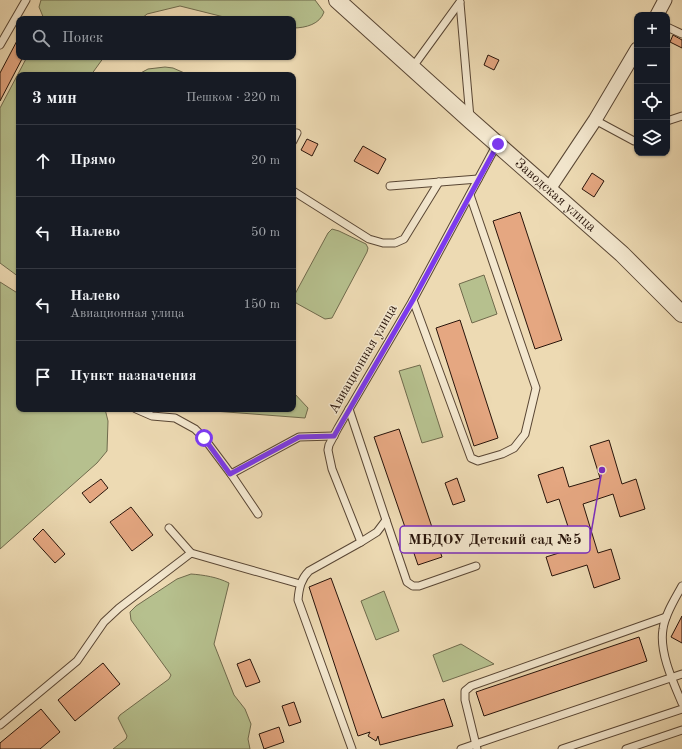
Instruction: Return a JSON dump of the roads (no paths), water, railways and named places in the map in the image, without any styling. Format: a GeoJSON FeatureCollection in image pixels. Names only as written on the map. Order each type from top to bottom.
{"type":"FeatureCollection","features":[{"type":"Feature","properties":{"kind":"street","name":"Заводская улица"},"geometry":{"type":"LineString","coordinates":[[337,0],[470,121],[622,254],[682,314]]}},
{"type":"Feature","properties":{"kind":"street"},"geometry":{"type":"LineString","coordinates":[[658,12],[665,0]]}},
{"type":"Feature","properties":{"kind":"street"},"geometry":{"type":"LineString","coordinates":[[549,190],[595,120],[634,54]]}},
{"type":"Feature","properties":{"kind":"lane"},"geometry":{"type":"LineString","coordinates":[[17,16],[26,0]]}},
{"type":"Feature","properties":{"kind":"lane"},"geometry":{"type":"LineString","coordinates":[[412,68],[461,1]]}},
{"type":"Feature","properties":{"kind":"lane"},"geometry":{"type":"LineString","coordinates":[[461,1],[470,121]]}},
{"type":"Feature","properties":{"kind":"lane"},"geometry":{"type":"LineString","coordinates":[[0,45],[16,17]]}},
{"type":"Feature","properties":{"kind":"lane"},"geometry":{"type":"LineString","coordinates":[[670,28],[682,34]]}},
{"type":"Feature","properties":{"kind":"lane"},"geometry":{"type":"LineString","coordinates":[[670,120],[682,116]]}},
{"type":"Feature","properties":{"kind":"lane"},"geometry":{"type":"LineString","coordinates":[[595,120],[634,141]]}},
{"type":"Feature","properties":{"kind":"lane","name":"Авиационная улица"},"geometry":{"type":"LineString","coordinates":[[361,542],[332,469],[328,450],[349,409],[413,300],[498,144]]}},
{"type":"Feature","properties":{"kind":"lane"},"geometry":{"type":"LineString","coordinates":[[390,186],[478,179]]}},
{"type":"Feature","properties":{"kind":"lane"},"geometry":{"type":"LineString","coordinates":[[296,193],[369,239],[383,244],[394,243],[404,239],[439,182]]}},
{"type":"Feature","properties":{"kind":"lane"},"geometry":{"type":"LineString","coordinates":[[413,300],[471,458],[478,461],[502,454],[514,448],[525,434],[536,388],[470,195]]}},
{"type":"Feature","properties":{"kind":"lane"},"geometry":{"type":"LineString","coordinates":[[349,409],[407,582],[413,586],[419,586],[476,566]]}},
{"type":"Feature","properties":{"kind":"lane"},"geometry":{"type":"LineString","coordinates":[[143,412],[152,416],[175,418],[195,429],[204,438],[258,514]]}},
{"type":"Feature","properties":{"kind":"lane"},"geometry":{"type":"LineString","coordinates":[[230,474],[299,437],[334,436]]}},
{"type":"Feature","properties":{"kind":"lane"},"geometry":{"type":"LineString","coordinates":[[352,749],[298,600],[300,584],[308,571],[377,532],[386,520]]}},
{"type":"Feature","properties":{"kind":"lane"},"geometry":{"type":"LineString","coordinates":[[169,528],[191,553],[300,584]]}},
{"type":"Feature","properties":{"kind":"lane"},"geometry":{"type":"LineString","coordinates":[[0,724],[77,661],[104,622],[119,608],[191,553]]}},
{"type":"Feature","properties":{"kind":"lane"},"geometry":{"type":"LineString","coordinates":[[682,586],[666,617],[663,628],[662,642],[671,678],[682,703]]}},
{"type":"Feature","properties":{"kind":"lane"},"geometry":{"type":"LineString","coordinates":[[476,747],[464,700],[465,691],[471,686],[666,617]]}},
{"type":"Feature","properties":{"kind":"lane"},"geometry":{"type":"LineString","coordinates":[[461,749],[476,747],[682,674]]}},
{"type":"Feature","properties":{"kind":"lane"},"geometry":{"type":"LineString","coordinates":[[562,749],[682,709]]}},
{"type":"Feature","properties":{"kind":"lane"},"geometry":{"type":"LineString","coordinates":[[626,749],[682,730]]}},
{"type":"Feature","properties":{"kind":"place","name":"МБДОУ Детский сад №5"},"geometry":{"type":"Point","coordinates":[602,470]}}]}
